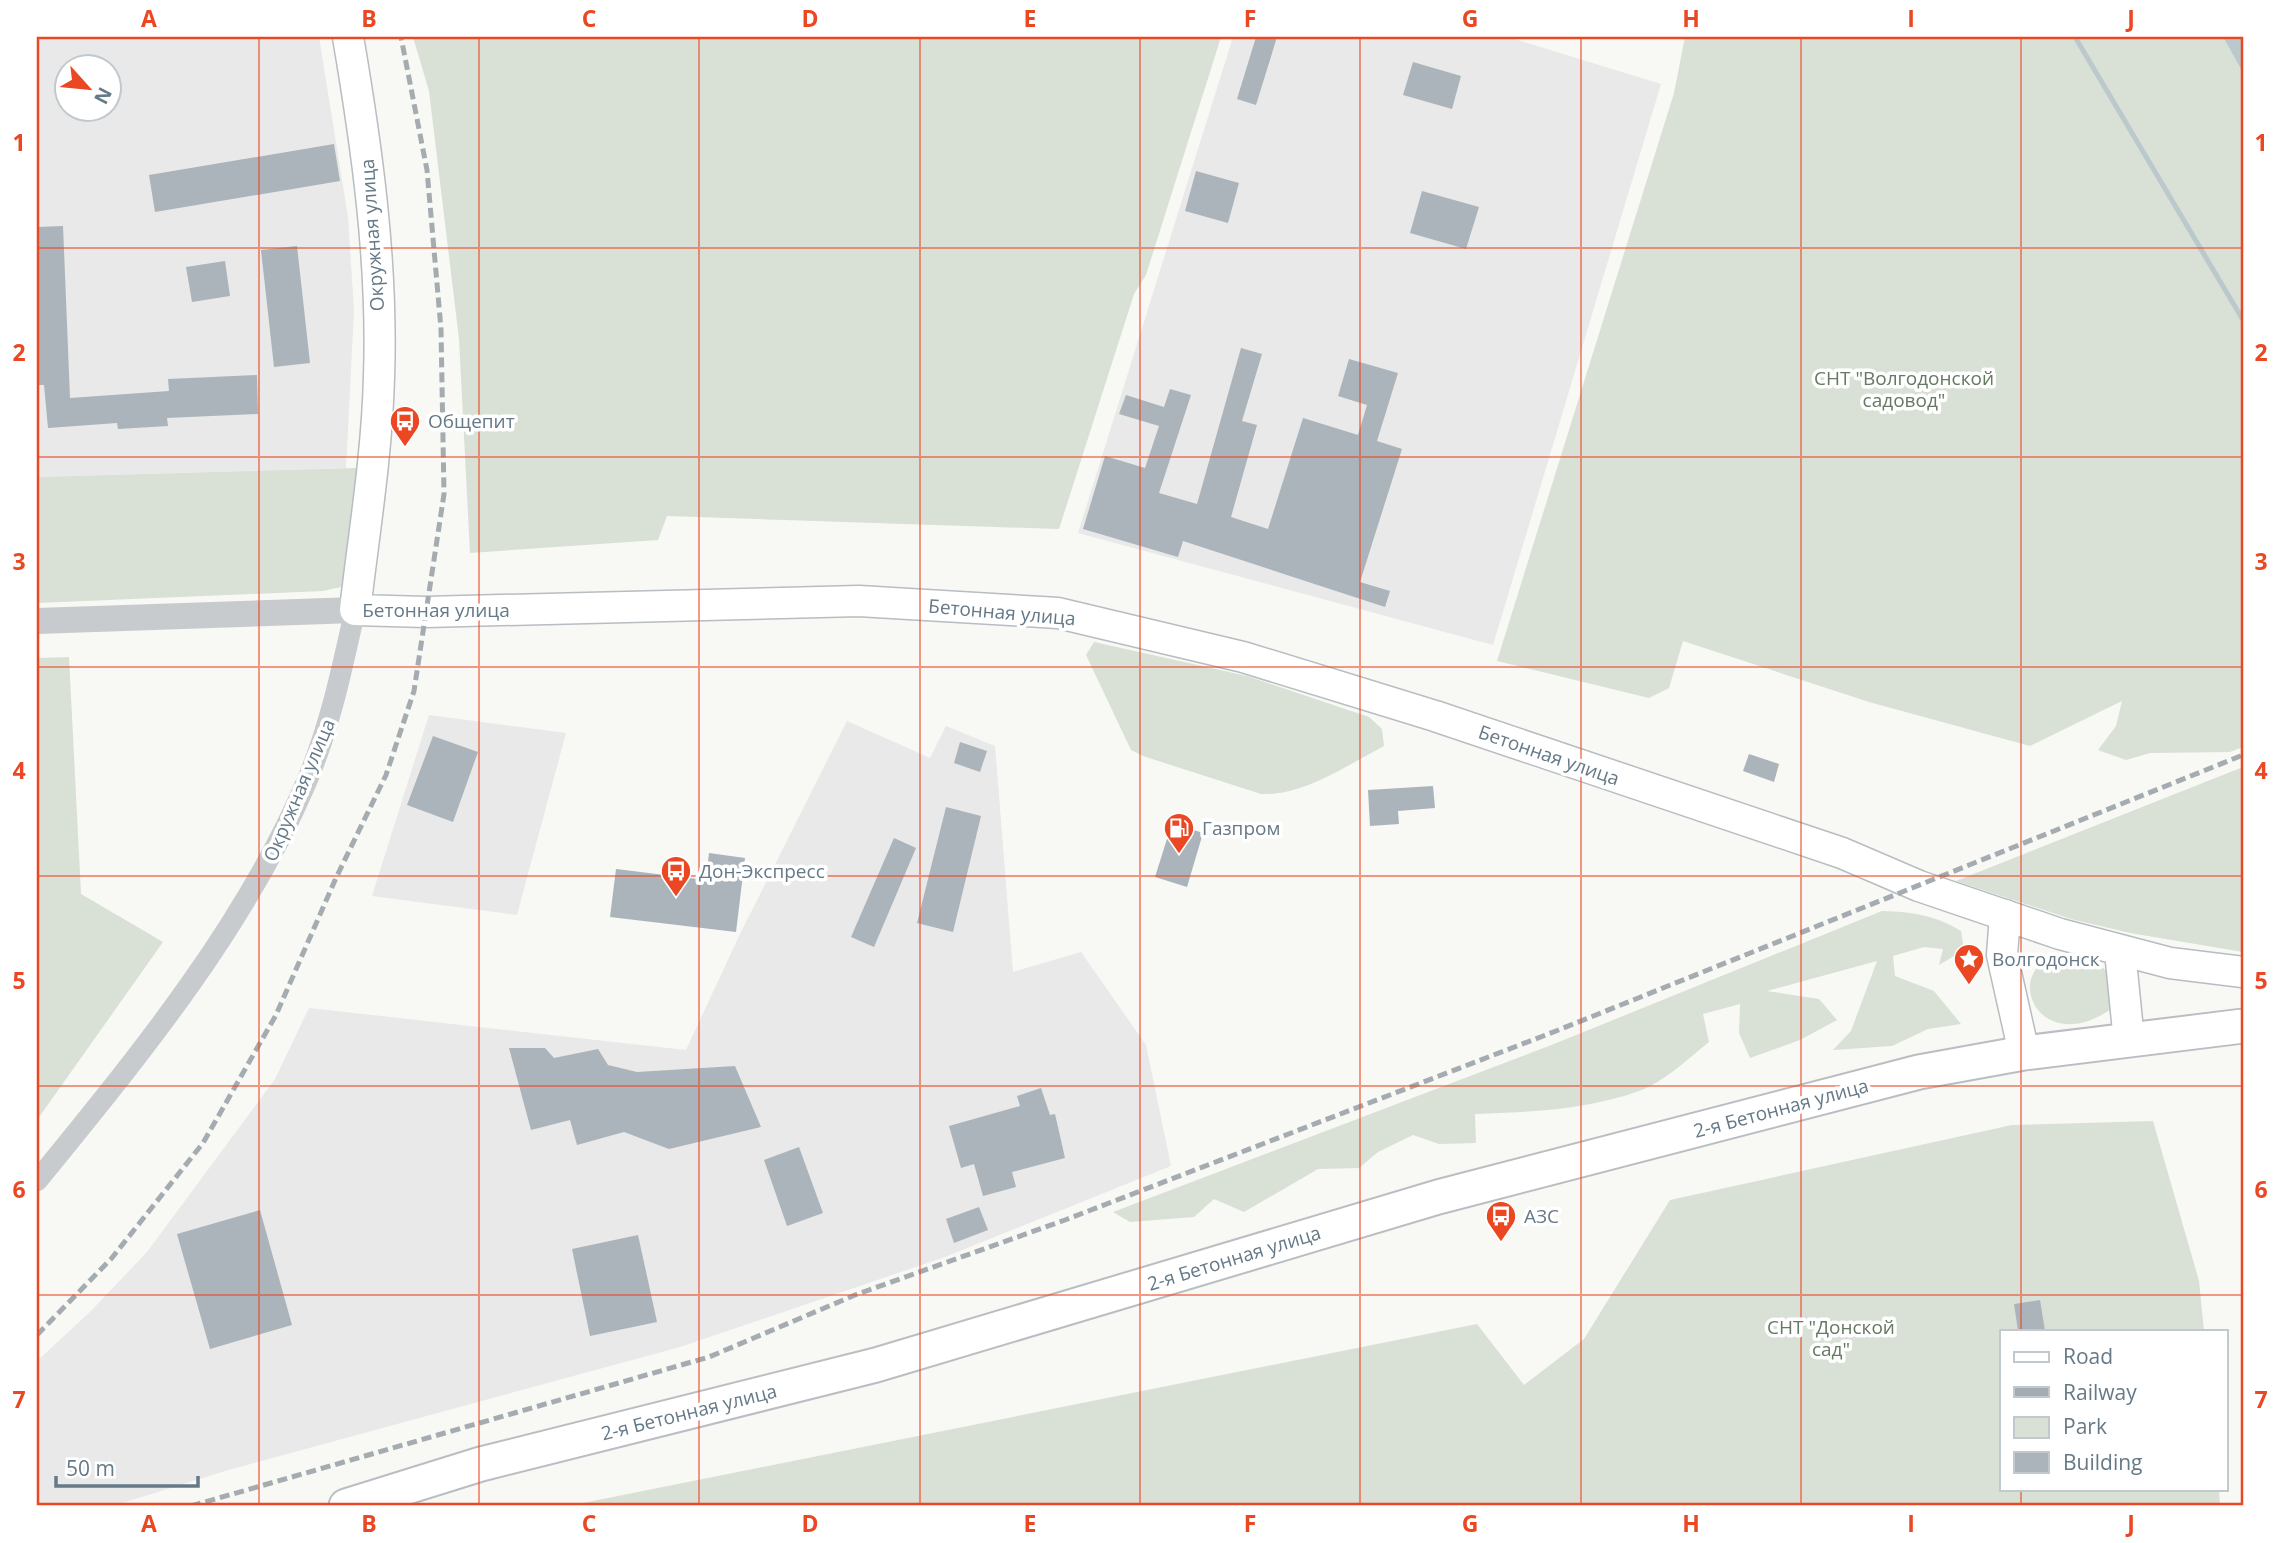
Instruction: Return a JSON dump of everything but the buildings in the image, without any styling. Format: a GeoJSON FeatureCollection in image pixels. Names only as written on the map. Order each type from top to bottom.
{"type":"FeatureCollection","features":[{"type":"Feature","properties":{"kind":"main road","name":"Окружная улица"},"geometry":{"type":"LineString","coordinates":[[348,37],[370,171],[379,375],[374,455],[355,610]]}},
{"type":"Feature","properties":{"kind":"main road","name":"Бетонная улица"},"geometry":{"type":"LineString","coordinates":[[355,610],[426,612],[859,601],[1058,613],[1243,656],[1435,716],[1842,853],[1919,887],[2120,951],[2171,962],[2243,972]]}},
{"type":"Feature","properties":{"kind":"main road"},"geometry":{"type":"LineString","coordinates":[[2005,915],[2002,955],[2024,1053]]}},
{"type":"Feature","properties":{"kind":"main road"},"geometry":{"type":"LineString","coordinates":[[2120,951],[2129,1041]]}},
{"type":"Feature","properties":{"kind":"main road","name":"2-я Бетонная улица"},"geometry":{"type":"LineString","coordinates":[[346,1506],[481,1464],[876,1365],[1437,1197],[1919,1072],[2024,1053],[2243,1026]]}},
{"type":"Feature","properties":{"kind":"main road","name":"2-я Бетонная улица"},"geometry":{"type":"LineString","coordinates":[[2129,1041],[2243,1037]]}},
{"type":"Feature","properties":{"kind":"street","name":"Бетонная улица"},"geometry":{"type":"LineString","coordinates":[[37,621],[355,610]]}},
{"type":"Feature","properties":{"kind":"street","name":"Окружная улица"},"geometry":{"type":"LineString","coordinates":[[37,1181],[212,953],[264,870],[306,783],[333,708],[355,610]]}},
{"type":"Feature","properties":{"kind":"shaded area"},"geometry":{"type":"Polygon","coordinates":[[[37,37],[319,37],[348,217],[354,310],[346,468],[37,477],[37,37]]]}},
{"type":"Feature","properties":{"kind":"shaded area"},"geometry":{"type":"Polygon","coordinates":[[[1233,37],[1508,37],[1661,84],[1493,645],[1078,533],[1233,37]]]}},
{"type":"Feature","properties":{"kind":"shaded area"},"geometry":{"type":"Polygon","coordinates":[[[2223,37],[2243,37],[2243,73],[2223,37]]]}},
{"type":"Feature","properties":{"kind":"shaded area"},"geometry":{"type":"Polygon","coordinates":[[[429,715],[566,733],[517,915],[372,896],[429,715]]]}},
{"type":"Feature","properties":{"kind":"shaded area"},"geometry":{"type":"Polygon","coordinates":[[[847,721],[930,758],[946,726],[995,746],[1013,972],[1081,952],[1146,1045],[1171,1166],[945,1257],[680,1347],[225,1471],[113,1506],[37,1506],[37,1361],[91,1311],[147,1252],[275,1079],[309,1008],[686,1050],[739,936],[847,721]]]}},
{"type":"Feature","properties":{"kind":"green space"},"geometry":{"type":"Polygon","coordinates":[[[413,37],[1221,37],[1146,275],[1134,294],[1059,529],[667,516],[658,540],[470,553],[459,339],[429,91],[413,37]]]}},
{"type":"Feature","properties":{"kind":"green space","name":"СНТ \"Волгодонской садовод\""},"geometry":{"type":"Polygon","coordinates":[[[1685,37],[2223,37],[2243,73],[2243,747],[2230,752],[2150,753],[2126,760],[2098,750],[2116,726],[2122,701],[2030,746],[1869,702],[1683,641],[1669,688],[1649,698],[1497,661],[1674,93],[1685,37]]]}},
{"type":"Feature","properties":{"kind":"green space"},"geometry":{"type":"Polygon","coordinates":[[[355,468],[362,471],[349,580],[341,587],[323,591],[37,603],[37,477],[355,468]]]}},
{"type":"Feature","properties":{"kind":"green space"},"geometry":{"type":"Polygon","coordinates":[[[1094,642],[1247,676],[1369,717],[1382,729],[1384,746],[1309,785],[1261,794],[1143,756],[1131,750],[1086,655],[1094,642]]]}},
{"type":"Feature","properties":{"kind":"green space"},"geometry":{"type":"Polygon","coordinates":[[[69,657],[81,894],[163,942],[37,1120],[37,658],[69,657]]]}},
{"type":"Feature","properties":{"kind":"green space"},"geometry":{"type":"Polygon","coordinates":[[[2243,767],[2243,952],[2130,933],[2071,919],[1956,881],[2243,767]]]}},
{"type":"Feature","properties":{"kind":"green space"},"geometry":{"type":"Polygon","coordinates":[[[1882,911],[1923,915],[1961,931],[1964,950],[1939,965],[1943,949],[1924,947],[1893,956],[1895,976],[1934,991],[1961,1024],[1928,1029],[1892,1046],[1833,1050],[1851,1031],[1877,961],[1767,991],[1819,999],[1837,1020],[1800,1040],[1750,1058],[1739,1033],[1740,1004],[1703,1014],[1709,1042],[1667,1076],[1639,1091],[1578,1106],[1475,1114],[1476,1143],[1439,1144],[1413,1135],[1378,1152],[1359,1168],[1318,1169],[1244,1212],[1214,1199],[1194,1217],[1130,1222],[1113,1212],[1554,1044],[1882,911]]]}},
{"type":"Feature","properties":{"kind":"green space"},"geometry":{"type":"Polygon","coordinates":[[[2058,955],[2086,959],[2105,970],[2111,982],[2111,1009],[2086,1022],[2064,1024],[2047,1018],[2036,1007],[2030,992],[2032,977],[2041,964],[2058,955]]]}},
{"type":"Feature","properties":{"kind":"green space","name":"СНТ \"Донской сад\""},"geometry":{"type":"Polygon","coordinates":[[[2153,1121],[2199,1281],[2204,1330],[2000,1330],[2000,1490],[2219,1490],[2220,1506],[568,1506],[1477,1324],[1524,1385],[1584,1339],[1670,1200],[2012,1125],[2153,1121]]]}},
{"type":"Feature","properties":{"kind":"waterway"},"geometry":{"type":"LineString","coordinates":[[2075,37],[2243,320]]}},
{"type":"Feature","properties":{"kind":"railway"},"geometry":{"type":"LineString","coordinates":[[37,1335],[111,1259],[203,1143],[276,1015],[336,878],[386,775],[414,691],[444,494],[441,329],[427,170],[401,37]]}},
{"type":"Feature","properties":{"kind":"railway"},"geometry":{"type":"LineString","coordinates":[[191,1506],[709,1357],[855,1295],[1065,1220],[1556,1031],[2243,755]]}},
{"type":"Feature","properties":{"kind":"place","name":"Общепит"},"geometry":{"type":"Point","coordinates":[405,448]}},
{"type":"Feature","properties":{"kind":"place","name":"Газпром"},"geometry":{"type":"Point","coordinates":[1179,855]}},
{"type":"Feature","properties":{"kind":"place","name":"Дон-Экспресс"},"geometry":{"type":"Point","coordinates":[676,898]}},
{"type":"Feature","properties":{"kind":"place","name":"Волгодонск"},"geometry":{"type":"Point","coordinates":[1969,986]}},
{"type":"Feature","properties":{"kind":"place","name":"АЗС"},"geometry":{"type":"Point","coordinates":[1501,1243]}}]}
